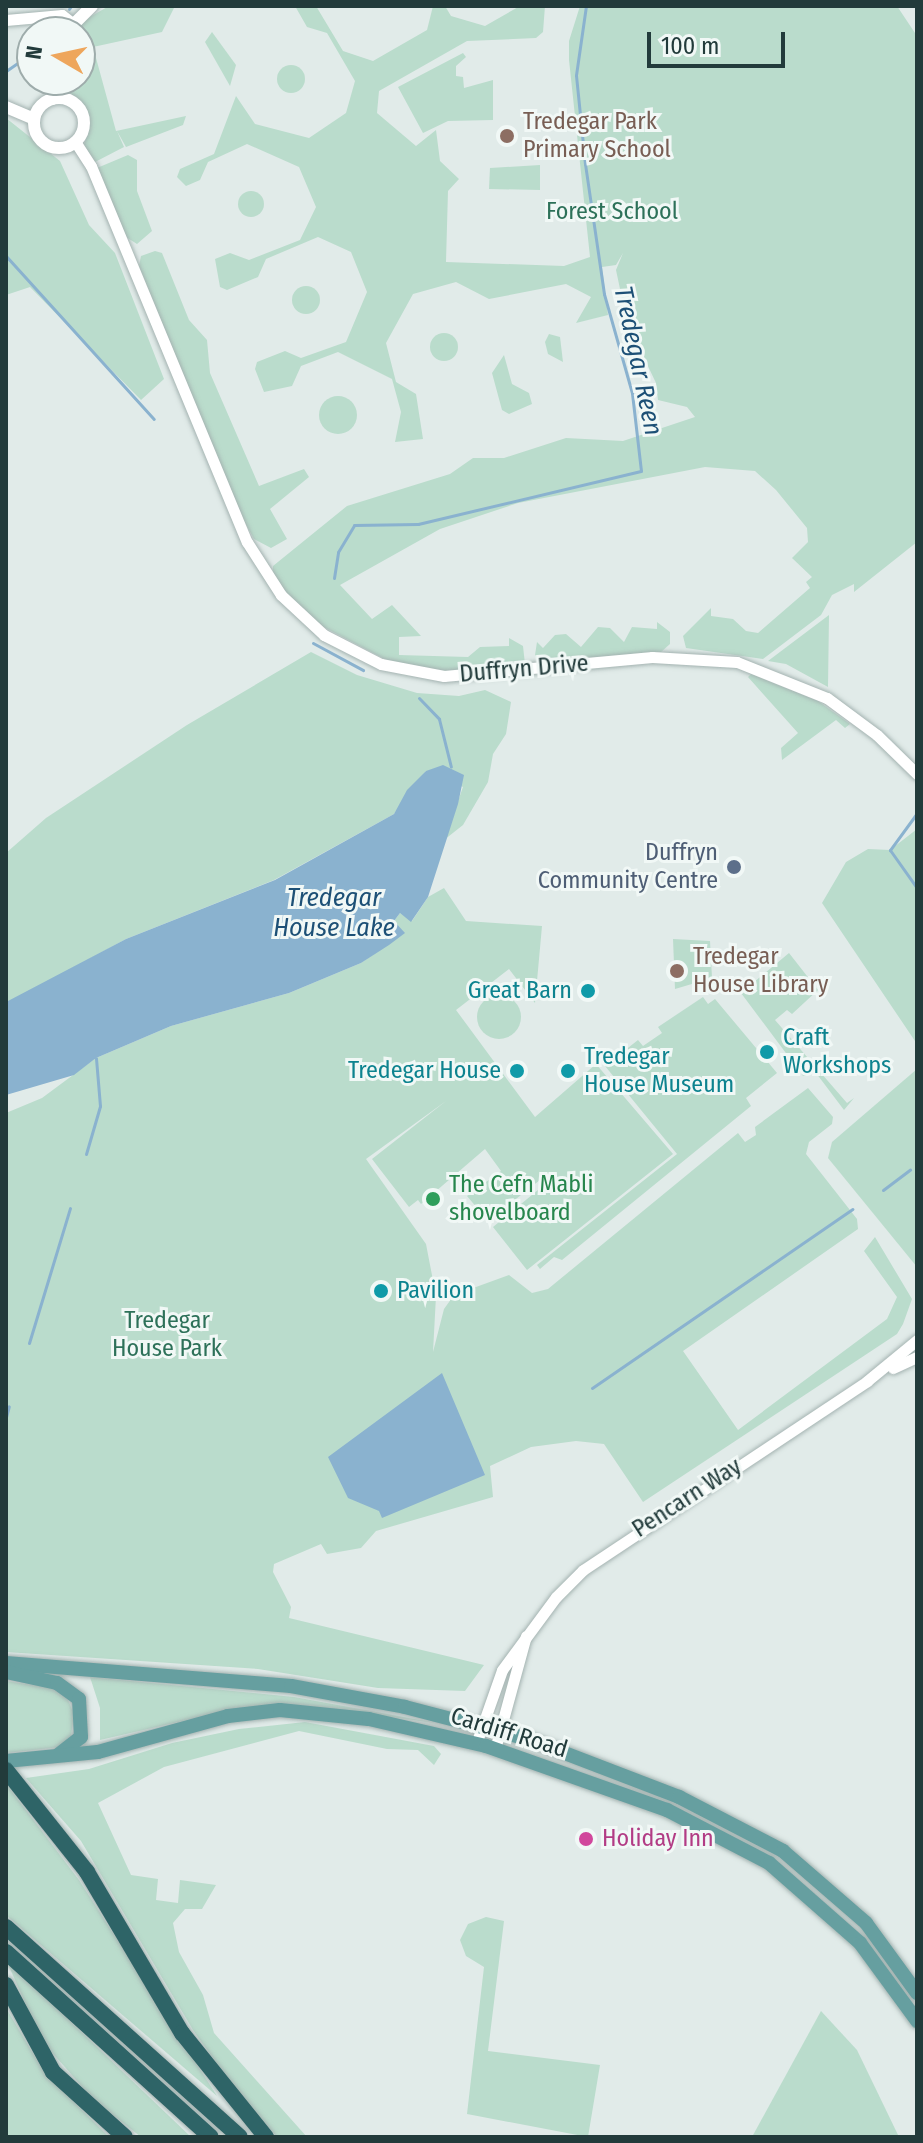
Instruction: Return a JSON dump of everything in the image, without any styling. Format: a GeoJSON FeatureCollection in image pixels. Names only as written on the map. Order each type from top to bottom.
{"type":"FeatureCollection","features":[{"type":"Feature","properties":{"kind":"highway"},"geometry":{"type":"LineString","coordinates":[[6,1770],[21,1785],[87,1872],[182,2033],[266,2137]]}},
{"type":"Feature","properties":{"kind":"highway"},"geometry":{"type":"LineString","coordinates":[[6,1927],[240,2137]]}},
{"type":"Feature","properties":{"kind":"highway"},"geometry":{"type":"LineString","coordinates":[[6,1952],[211,2137]]}},
{"type":"Feature","properties":{"kind":"highway"},"geometry":{"type":"LineString","coordinates":[[6,1985],[53,2072],[125,2137]]}},
{"type":"Feature","properties":{"kind":"main road"},"geometry":{"type":"LineString","coordinates":[[34,119],[53,96]]}},
{"type":"Feature","properties":{"kind":"main road"},"geometry":{"type":"LineString","coordinates":[[34,119],[37,136],[47,146],[60,149],[76,143],[85,123],[80,108],[71,100],[53,99]]}},
{"type":"Feature","properties":{"kind":"main road"},"geometry":{"type":"LineString","coordinates":[[6,107],[34,119]]}},
{"type":"Feature","properties":{"kind":"main road","name":"Cardiff Road"},"geometry":{"type":"LineString","coordinates":[[6,1663],[291,1686],[500,1731],[679,1797],[783,1851],[866,1923],[917,1993]]}},
{"type":"Feature","properties":{"kind":"main road"},"geometry":{"type":"LineString","coordinates":[[6,1672],[57,1683],[79,1699],[81,1737],[75,1746],[49,1759]]}},
{"type":"Feature","properties":{"kind":"main road","name":"Cardiff Road"},"geometry":{"type":"LineString","coordinates":[[6,1761],[98,1752],[228,1716],[280,1710],[413,1728],[495,1749],[667,1810],[769,1863],[860,1943],[917,2021]]}},
{"type":"Feature","properties":{"kind":"street","name":"Duffryn Drive"},"geometry":{"type":"LineString","coordinates":[[76,143],[91,166],[247,542],[281,595],[324,635],[381,664],[444,676],[652,657],[749,665],[795,681],[844,709],[917,774]]}},
{"type":"Feature","properties":{"kind":"street","name":"Pencarn Way"},"geometry":{"type":"LineString","coordinates":[[476,1744],[502,1670],[556,1597],[595,1560],[867,1381],[917,1340]]}},
{"type":"Feature","properties":{"kind":"street","name":"Pencarn Way"},"geometry":{"type":"LineString","coordinates":[[867,1381],[917,1357]]}},
{"type":"Feature","properties":{"kind":"street","name":"Pencarn Way"},"geometry":{"type":"LineString","coordinates":[[495,1749],[526,1636]]}},
{"type":"Feature","properties":{"kind":"green space"},"geometry":{"type":"Polygon","coordinates":[[[109,6],[175,6],[162,32],[96,46],[96,16],[92,16],[109,6]]]}},
{"type":"Feature","properties":{"kind":"green space","name":"Forest School"},"geometry":{"type":"Polygon","coordinates":[[[295,6],[316,6],[343,51],[373,61],[427,30],[433,6],[445,6],[451,16],[485,26],[520,6],[545,6],[543,32],[536,38],[467,41],[379,91],[377,113],[416,146],[436,130],[440,161],[459,179],[448,191],[446,262],[564,266],[590,257],[569,60],[569,41],[580,6],[897,6],[917,36],[917,542],[854,592],[854,584],[832,595],[821,615],[763,659],[686,648],[683,636],[711,608],[711,616],[733,619],[746,631],[758,633],[810,588],[806,582],[812,577],[792,558],[808,542],[807,528],[776,490],[755,471],[705,467],[518,503],[440,529],[340,585],[372,619],[392,605],[421,636],[399,637],[399,655],[468,657],[480,647],[509,646],[509,638],[523,646],[525,664],[463,673],[396,665],[318,624],[286,593],[273,575],[273,566],[347,506],[450,474],[473,458],[504,458],[566,438],[623,441],[695,417],[687,407],[658,400],[656,383],[627,322],[616,270],[623,253],[616,265],[602,267],[608,315],[576,323],[591,297],[566,284],[489,299],[456,282],[413,294],[386,343],[396,382],[416,394],[423,439],[395,442],[401,412],[392,379],[338,352],[301,366],[292,386],[264,392],[255,369],[257,362],[285,351],[301,358],[346,342],[367,292],[351,252],[318,237],[266,259],[258,277],[227,290],[220,287],[215,259],[230,253],[249,260],[300,240],[316,207],[299,167],[247,144],[208,162],[200,180],[186,186],[177,177],[180,169],[214,154],[236,96],[255,124],[309,138],[346,113],[355,81],[327,33],[307,27],[295,6]]]}},
{"type":"Feature","properties":{"kind":"green space"},"geometry":{"type":"Polygon","coordinates":[[[212,32],[236,65],[230,86],[205,42],[212,32]]]}},
{"type":"Feature","properties":{"kind":"green space"},"geometry":{"type":"Polygon","coordinates":[[[463,53],[466,57],[456,66],[456,76],[463,77],[464,88],[493,80],[493,120],[448,121],[423,133],[398,87],[463,53]]]}},
{"type":"Feature","properties":{"kind":"green space"},"geometry":{"type":"Polygon","coordinates":[[[96,58],[116,131],[186,116],[183,125],[126,147],[117,131],[124,147],[95,162],[84,145],[89,125],[84,105],[68,96],[96,96],[96,58]]]}},
{"type":"Feature","properties":{"kind":"green space"},"geometry":{"type":"Polygon","coordinates":[[[291,65],[301,69],[305,79],[301,89],[291,93],[281,89],[277,79],[281,69],[291,65]]]}},
{"type":"Feature","properties":{"kind":"green space"},"geometry":{"type":"Polygon","coordinates":[[[6,118],[60,161],[89,225],[115,253],[164,379],[141,400],[30,287],[6,295],[6,118]]]}},
{"type":"Feature","properties":{"kind":"green space"},"geometry":{"type":"Polygon","coordinates":[[[128,155],[137,160],[137,191],[152,231],[137,244],[126,237],[97,168],[128,155]]]}},
{"type":"Feature","properties":{"kind":"green space"},"geometry":{"type":"Polygon","coordinates":[[[540,165],[540,190],[489,189],[490,168],[540,165]]]}},
{"type":"Feature","properties":{"kind":"green space"},"geometry":{"type":"Polygon","coordinates":[[[251,191],[260,195],[264,204],[260,213],[251,217],[242,213],[238,204],[242,195],[251,191]]]}},
{"type":"Feature","properties":{"kind":"green space"},"geometry":{"type":"Polygon","coordinates":[[[155,251],[162,253],[189,320],[207,340],[210,373],[259,486],[304,469],[309,477],[270,509],[287,539],[271,548],[254,539],[238,510],[139,266],[141,256],[155,251]]]}},
{"type":"Feature","properties":{"kind":"green space"},"geometry":{"type":"Polygon","coordinates":[[[306,286],[316,290],[320,300],[316,310],[306,314],[296,310],[292,300],[296,290],[306,286]]]}},
{"type":"Feature","properties":{"kind":"green space"},"geometry":{"type":"Polygon","coordinates":[[[444,333],[454,337],[458,347],[454,357],[444,361],[434,357],[430,347],[434,337],[444,333]]]}},
{"type":"Feature","properties":{"kind":"green space"},"geometry":{"type":"Polygon","coordinates":[[[549,334],[560,337],[563,362],[548,354],[545,342],[549,334]]]}},
{"type":"Feature","properties":{"kind":"green space"},"geometry":{"type":"Polygon","coordinates":[[[504,355],[512,384],[529,393],[532,404],[509,414],[502,410],[492,373],[504,355]]]}},
{"type":"Feature","properties":{"kind":"green space"},"geometry":{"type":"Polygon","coordinates":[[[338,396],[352,401],[357,415],[352,429],[338,434],[324,429],[319,415],[324,401],[338,396]]]}},
{"type":"Feature","properties":{"kind":"green space"},"geometry":{"type":"Polygon","coordinates":[[[829,615],[828,687],[786,664],[768,661],[829,615]]]}},
{"type":"Feature","properties":{"kind":"green space"},"geometry":{"type":"Polygon","coordinates":[[[657,622],[670,632],[670,644],[661,652],[541,664],[535,655],[537,642],[543,648],[555,635],[566,634],[581,647],[598,627],[610,628],[624,642],[632,627],[657,629],[657,622]]]}},
{"type":"Feature","properties":{"kind":"green space"},"geometry":{"type":"Polygon","coordinates":[[[311,652],[357,675],[417,693],[459,696],[485,690],[511,702],[506,734],[493,754],[488,782],[463,825],[444,840],[463,787],[426,771],[394,814],[274,880],[126,939],[6,1004],[6,853],[46,818],[187,725],[311,652]]]}},
{"type":"Feature","properties":{"kind":"green space"},"geometry":{"type":"Polygon","coordinates":[[[751,674],[818,701],[850,724],[845,728],[836,720],[782,760],[781,748],[798,733],[748,677],[751,674]]]}},
{"type":"Feature","properties":{"kind":"green space"},"geometry":{"type":"Polygon","coordinates":[[[917,829],[917,1044],[822,903],[846,862],[868,849],[890,850],[917,829]]]}},
{"type":"Feature","properties":{"kind":"green space","name":"Tredegar House Park"},"geometry":{"type":"Polygon","coordinates":[[[444,888],[466,921],[542,926],[535,1003],[509,969],[456,1010],[535,1117],[596,1064],[673,1154],[527,1270],[493,1227],[544,1185],[540,1180],[488,1221],[467,1196],[501,1171],[485,1149],[421,1204],[418,1200],[409,1207],[372,1159],[446,1101],[366,1159],[426,1244],[436,1296],[433,1352],[444,1309],[454,1295],[509,1275],[532,1293],[548,1289],[738,1133],[745,1142],[756,1135],[755,1127],[808,1088],[833,1117],[832,1124],[809,1142],[806,1154],[857,1219],[858,1229],[683,1351],[738,1430],[887,1319],[897,1297],[864,1251],[875,1237],[912,1299],[903,1324],[897,1334],[643,1502],[604,1444],[576,1441],[531,1447],[490,1466],[493,1497],[376,1531],[361,1548],[327,1554],[321,1544],[274,1564],[273,1572],[291,1607],[289,1618],[484,1665],[465,1691],[378,1688],[258,1669],[6,1652],[6,1113],[42,1098],[96,1058],[171,1026],[289,993],[361,963],[404,933],[394,921],[400,913],[412,921],[428,897],[444,888]]]}},
{"type":"Feature","properties":{"kind":"green space"},"geometry":{"type":"Polygon","coordinates":[[[673,939],[710,941],[712,978],[675,989],[673,939]]]}},
{"type":"Feature","properties":{"kind":"green space"},"geometry":{"type":"Polygon","coordinates":[[[789,953],[818,990],[792,1014],[787,1010],[775,1020],[847,1103],[854,1098],[844,1110],[816,1073],[803,1076],[741,993],[789,953]]]}},
{"type":"Feature","properties":{"kind":"green space"},"geometry":{"type":"Polygon","coordinates":[[[499,995],[515,1001],[521,1017],[515,1033],[499,1039],[483,1033],[477,1017],[483,1001],[499,995]]]}},
{"type":"Feature","properties":{"kind":"green space"},"geometry":{"type":"Polygon","coordinates":[[[703,997],[708,1004],[715,999],[777,1073],[746,1098],[751,1106],[562,1260],[554,1257],[540,1269],[537,1265],[677,1154],[605,1066],[638,1040],[643,1046],[662,1033],[658,1027],[703,997]]]}},
{"type":"Feature","properties":{"kind":"green space"},"geometry":{"type":"Polygon","coordinates":[[[917,1069],[917,1267],[828,1158],[832,1142],[917,1069]]]}},
{"type":"Feature","properties":{"kind":"green space"},"geometry":{"type":"Polygon","coordinates":[[[90,1677],[294,1697],[436,1723],[300,1705],[239,1708],[100,1740],[100,1708],[90,1677]]]}},
{"type":"Feature","properties":{"kind":"green space"},"geometry":{"type":"Polygon","coordinates":[[[6,1681],[53,1688],[68,1700],[74,1714],[71,1736],[60,1747],[6,1753],[6,1681]]]}},
{"type":"Feature","properties":{"kind":"green space"},"geometry":{"type":"Polygon","coordinates":[[[305,1722],[434,1746],[441,1754],[434,1765],[418,1750],[387,1749],[299,1731],[164,1767],[98,1803],[131,1875],[158,1879],[156,1900],[178,1903],[180,1880],[216,1885],[202,1909],[185,1909],[173,1923],[179,1952],[203,1995],[214,2033],[307,2137],[277,2137],[242,2099],[193,2030],[81,1841],[26,1778],[89,1769],[172,1743],[239,1729],[305,1722]]]}},
{"type":"Feature","properties":{"kind":"green space"},"geometry":{"type":"Polygon","coordinates":[[[6,1784],[79,1880],[217,2096],[6,1915],[6,1784]]]}},
{"type":"Feature","properties":{"kind":"green space"},"geometry":{"type":"Polygon","coordinates":[[[486,1917],[504,1921],[488,2051],[600,2065],[588,2137],[467,2114],[484,1967],[466,1956],[460,1940],[468,1924],[486,1917]]]}},
{"type":"Feature","properties":{"kind":"green space"},"geometry":{"type":"Polygon","coordinates":[[[8,1964],[191,2137],[141,2137],[93,2099],[42,2041],[8,1964]]]}},
{"type":"Feature","properties":{"kind":"green space"},"geometry":{"type":"Polygon","coordinates":[[[6,2008],[44,2072],[109,2137],[6,2137],[6,2008]]]}},
{"type":"Feature","properties":{"kind":"green space"},"geometry":{"type":"Polygon","coordinates":[[[821,2011],[857,2050],[899,2137],[752,2137],[821,2011]]]}},
{"type":"Feature","properties":{"kind":"water","name":"Tredegar House Lake"},"geometry":{"type":"Polygon","coordinates":[[[443,765],[464,775],[458,804],[428,897],[411,922],[400,913],[394,921],[405,933],[361,963],[289,993],[171,1026],[96,1058],[74,1075],[6,1095],[8,1001],[126,939],[275,880],[394,814],[407,790],[426,771],[443,765]]]}},
{"type":"Feature","properties":{"kind":"water"},"geometry":{"type":"Polygon","coordinates":[[[442,1373],[485,1475],[382,1518],[379,1511],[348,1498],[328,1457],[442,1373]]]}},
{"type":"Feature","properties":{"kind":"waterway","name":"Tredegar Reen"},"geometry":{"type":"LineString","coordinates":[[334,578],[338,552],[354,525],[418,524],[641,471],[632,393],[604,294],[585,164],[576,75],[586,6]]}},
{"type":"Feature","properties":{"kind":"waterway"},"geometry":{"type":"LineString","coordinates":[[6,71],[16,64]]}},
{"type":"Feature","properties":{"kind":"waterway"},"geometry":{"type":"LineString","coordinates":[[6,256],[154,419]]}},
{"type":"Feature","properties":{"kind":"waterway"},"geometry":{"type":"LineString","coordinates":[[313,643],[363,670]]}},
{"type":"Feature","properties":{"kind":"waterway"},"geometry":{"type":"LineString","coordinates":[[419,698],[439,719],[451,767]]}},
{"type":"Feature","properties":{"kind":"waterway"},"geometry":{"type":"LineString","coordinates":[[917,813],[890,850],[917,888]]}},
{"type":"Feature","properties":{"kind":"waterway"},"geometry":{"type":"LineString","coordinates":[[86,1154],[100,1106],[96,1058]]}},
{"type":"Feature","properties":{"kind":"waterway"},"geometry":{"type":"LineString","coordinates":[[883,1190],[910,1170]]}},
{"type":"Feature","properties":{"kind":"waterway"},"geometry":{"type":"LineString","coordinates":[[29,1343],[70,1208]]}},
{"type":"Feature","properties":{"kind":"waterway"},"geometry":{"type":"LineString","coordinates":[[592,1388],[852,1209]]}},
{"type":"Feature","properties":{"kind":"waterway"},"geometry":{"type":"LineString","coordinates":[[6,1417],[9,1406]]}},
{"type":"Feature","properties":{"kind":"place","name":"Tredegar Park Primary School"},"geometry":{"type":"Point","coordinates":[507,136]}},
{"type":"Feature","properties":{"kind":"place","name":"Duffryn Community Centre"},"geometry":{"type":"Point","coordinates":[734,867]}},
{"type":"Feature","properties":{"kind":"place","name":"Tredegar House Library"},"geometry":{"type":"Point","coordinates":[677,971]}},
{"type":"Feature","properties":{"kind":"place","name":"Great Barn"},"geometry":{"type":"Point","coordinates":[588,991]}},
{"type":"Feature","properties":{"kind":"place","name":"Craft Workshops"},"geometry":{"type":"Point","coordinates":[767,1052]}},
{"type":"Feature","properties":{"kind":"place","name":"Tredegar House"},"geometry":{"type":"Point","coordinates":[517,1071]}},
{"type":"Feature","properties":{"kind":"place","name":"Tredegar House Museum"},"geometry":{"type":"Point","coordinates":[568,1071]}},
{"type":"Feature","properties":{"kind":"place","name":"The Cefn Mabli shovelboard"},"geometry":{"type":"Point","coordinates":[433,1199]}},
{"type":"Feature","properties":{"kind":"place","name":"Pavilion"},"geometry":{"type":"Point","coordinates":[381,1291]}},
{"type":"Feature","properties":{"kind":"place","name":"Holiday Inn"},"geometry":{"type":"Point","coordinates":[586,1839]}}]}
